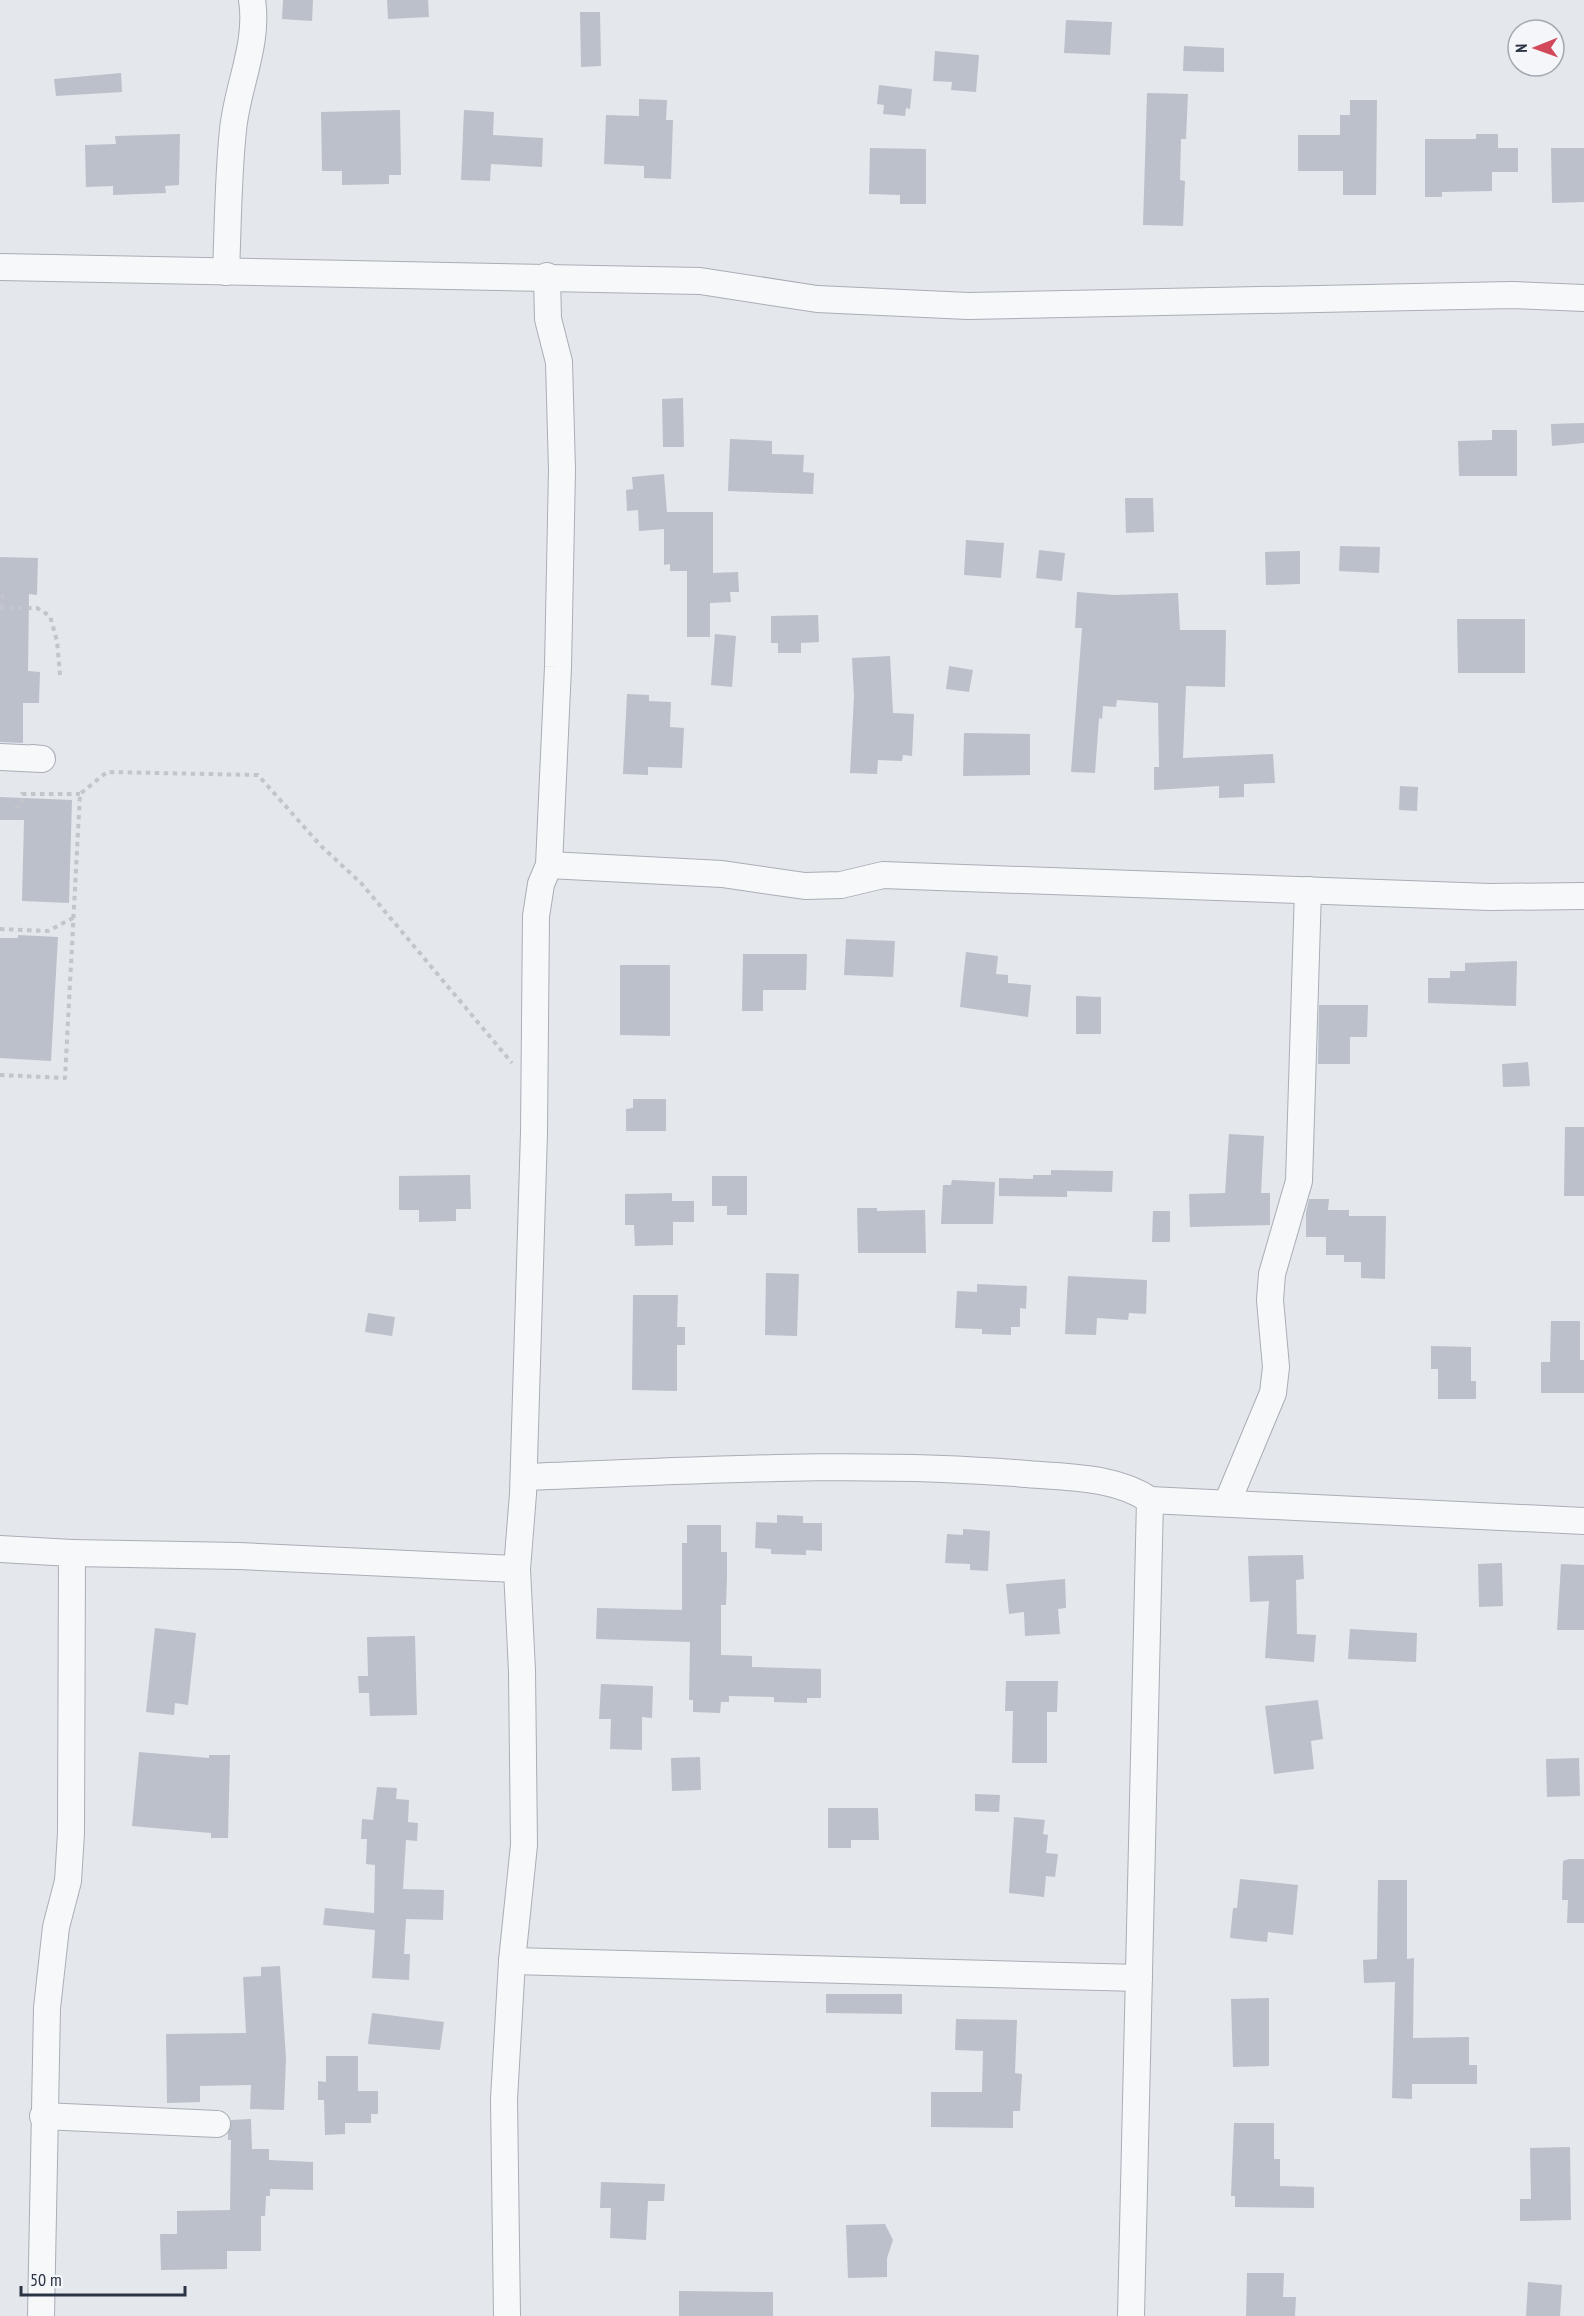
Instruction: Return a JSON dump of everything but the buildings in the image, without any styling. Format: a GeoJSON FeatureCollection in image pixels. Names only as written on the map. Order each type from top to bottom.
{"type":"FeatureCollection","features":[{"type":"Feature","properties":{"kind":"street"},"geometry":{"type":"LineString","coordinates":[[225,272],[233,129],[252,41],[255,13],[252,0]]}},
{"type":"Feature","properties":{"kind":"street"},"geometry":{"type":"LineString","coordinates":[[0,267],[700,280],[817,298],[968,306],[1512,295],[1584,298]]}},
{"type":"Feature","properties":{"kind":"street"},"geometry":{"type":"LineString","coordinates":[[507,2316],[504,2099],[512,1961],[524,1845],[522,1671],[517,1569],[524,1477],[535,1089],[536,916],[542,884],[549,865],[558,667],[562,470],[559,362],[548,319],[547,276]]}},
{"type":"Feature","properties":{"kind":"street"},"geometry":{"type":"LineString","coordinates":[[0,757],[32,758]]}},
{"type":"Feature","properties":{"kind":"street"},"geometry":{"type":"LineString","coordinates":[[549,865],[722,874],[805,886],[841,885],[883,875],[1490,897],[1584,896]]}},
{"type":"Feature","properties":{"kind":"street"},"geometry":{"type":"LineString","coordinates":[[1227,1503],[1273,1393],[1276,1367],[1270,1300],[1272,1274],[1299,1181],[1308,890]]}},
{"type":"Feature","properties":{"kind":"street"},"geometry":{"type":"LineString","coordinates":[[524,1477],[771,1468],[980,1470],[1110,1482],[1133,1488],[1150,1500],[1584,1521]]}},
{"type":"Feature","properties":{"kind":"street"},"geometry":{"type":"LineString","coordinates":[[1131,2316],[1150,1500]]}},
{"type":"Feature","properties":{"kind":"street"},"geometry":{"type":"LineString","coordinates":[[0,1550],[238,1556],[517,1569]]}},
{"type":"Feature","properties":{"kind":"street"},"geometry":{"type":"LineString","coordinates":[[41,2316],[47,2008],[56,1927],[68,1881],[70,1843],[72,1553]]}},
{"type":"Feature","properties":{"kind":"street"},"geometry":{"type":"LineString","coordinates":[[512,1961],[1139,1978]]}},
{"type":"Feature","properties":{"kind":"street"},"geometry":{"type":"LineString","coordinates":[[44,2116],[217,2124]]}},
{"type":"Feature","properties":{"kind":"path"},"geometry":{"type":"LineString","coordinates":[[3,594],[1,608],[37,608],[50,616],[57,641],[60,675]]}},
{"type":"Feature","properties":{"kind":"path"},"geometry":{"type":"LineString","coordinates":[[15,808],[22,804],[22,794],[80,794],[107,772],[258,775],[321,846],[361,883],[535,1089]]}},
{"type":"Feature","properties":{"kind":"path"},"geometry":{"type":"LineString","coordinates":[[0,1075],[65,1078],[80,794]]}},
{"type":"Feature","properties":{"kind":"path"},"geometry":{"type":"LineString","coordinates":[[0,929],[48,931],[74,918]]}}]}
